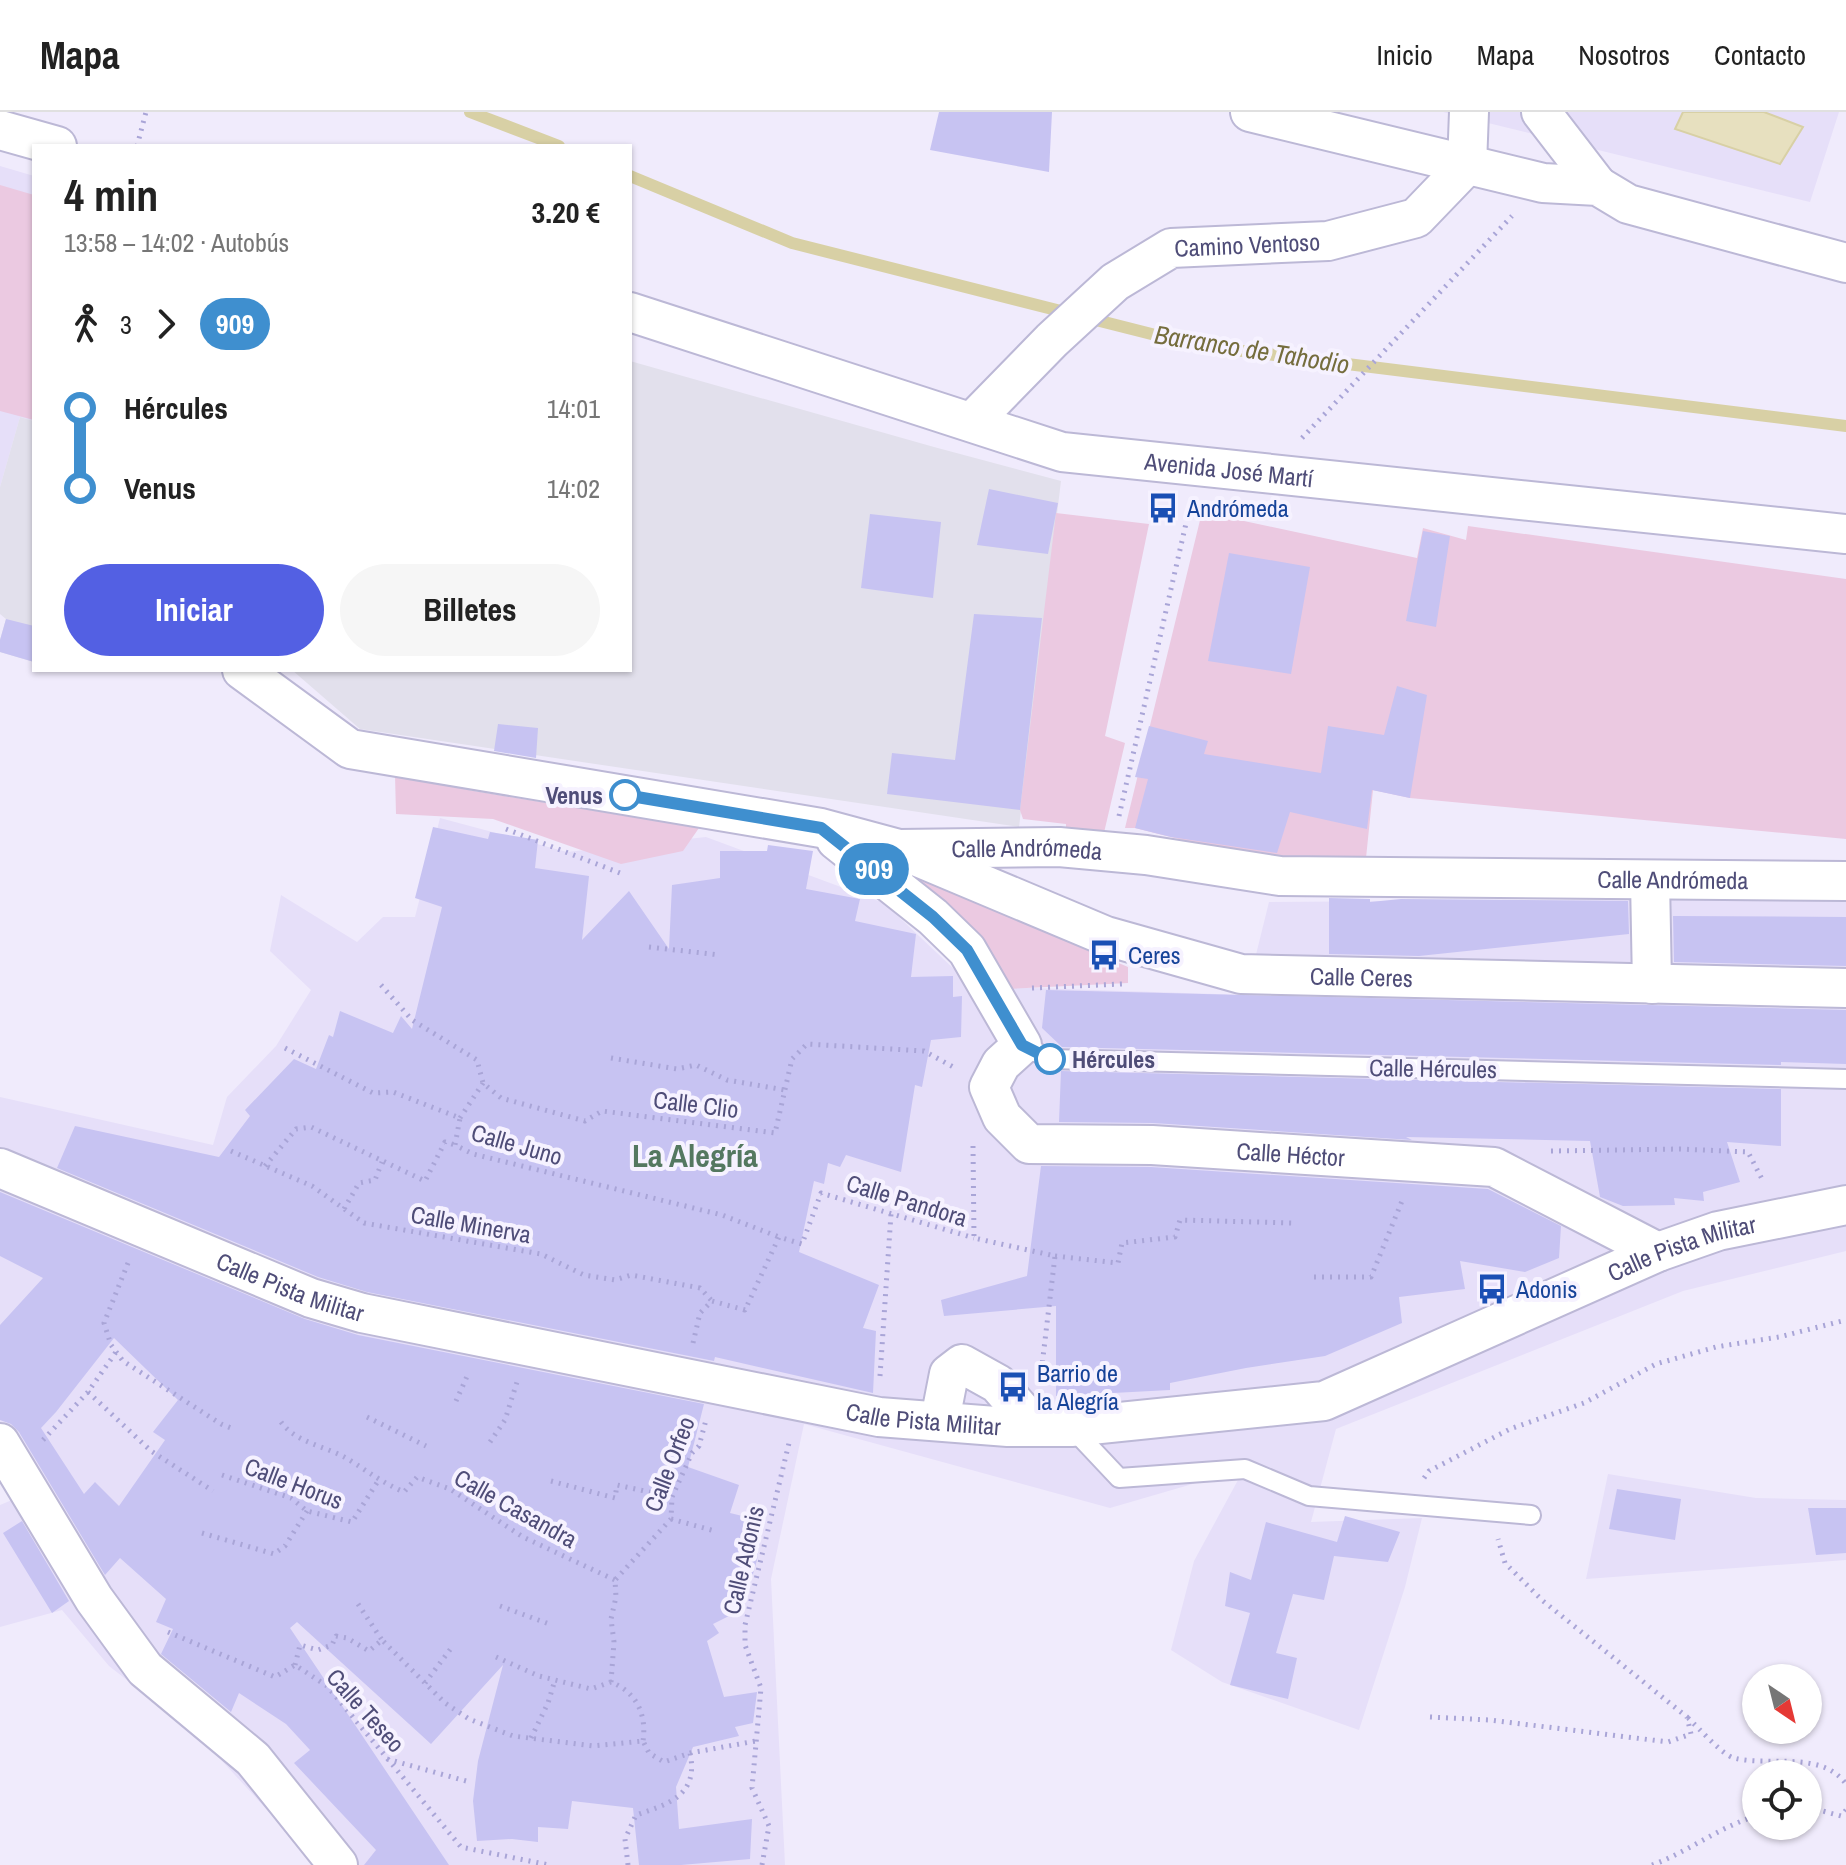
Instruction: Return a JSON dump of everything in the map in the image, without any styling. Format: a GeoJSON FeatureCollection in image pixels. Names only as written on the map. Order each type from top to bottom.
{"type":"FeatureCollection","features":[{"type":"Feature","properties":{"kind":"street"},"geometry":{"type":"LineString","coordinates":[[1250,112],[1543,183],[1598,186]]}},
{"type":"Feature","properties":{"kind":"street"},"geometry":{"type":"LineString","coordinates":[[1467,165],[1469,112]]}},
{"type":"Feature","properties":{"kind":"street"},"geometry":{"type":"LineString","coordinates":[[1541,112],[1598,186],[1628,204],[1846,263]]}},
{"type":"Feature","properties":{"kind":"street"},"geometry":{"type":"LineString","coordinates":[[0,130],[50,144]]}},
{"type":"Feature","properties":{"kind":"street","name":"Camino Ventoso"},"geometry":{"type":"LineString","coordinates":[[972,422],[1052,340],[1115,282],[1171,248],[1328,241],[1416,218],[1467,165]]}},
{"type":"Feature","properties":{"kind":"street","name":"Avenida José Martí"},"geometry":{"type":"LineString","coordinates":[[632,313],[1062,452],[1846,534]]}},
{"type":"Feature","properties":{"kind":"street","name":"Calle Andrómeda"},"geometry":{"type":"LineString","coordinates":[[245,672],[350,749],[821,828],[899,849],[1059,847],[1146,855],[1280,876],[1846,881]]}},
{"type":"Feature","properties":{"kind":"street"},"geometry":{"type":"LineString","coordinates":[[821,828],[933,917],[967,950],[1022,1045],[1001,1064],[989,1087]]}},
{"type":"Feature","properties":{"kind":"street","name":"Calle Ceres"},"geometry":{"type":"LineString","coordinates":[[899,849],[1106,936],[1241,974],[1846,988]]}},
{"type":"Feature","properties":{"kind":"street"},"geometry":{"type":"LineString","coordinates":[[1650,880],[1652,984]]}},
{"type":"Feature","properties":{"kind":"street","name":"Calle Héctor"},"geometry":{"type":"LineString","coordinates":[[989,1087],[1002,1117],[1029,1144],[1152,1145],[1494,1167],[1658,1252]]}},
{"type":"Feature","properties":{"kind":"street","name":"Calle Pista Militar"},"geometry":{"type":"LineString","coordinates":[[0,1168],[324,1302],[362,1313],[879,1417],[1053,1427],[1324,1401],[1658,1252],[1718,1231],[1846,1205]]}},
{"type":"Feature","properties":{"kind":"street"},"geometry":{"type":"LineString","coordinates":[[940,1420],[949,1374],[962,1364],[998,1384],[1053,1427]]}},
{"type":"Feature","properties":{"kind":"street"},"geometry":{"type":"LineString","coordinates":[[8,1456],[94,1599],[145,1669],[253,1759],[338,1865]]}},
{"type":"Feature","properties":{"kind":"lane","name":"Calle Hércules"},"geometry":{"type":"LineString","coordinates":[[1022,1045],[1050,1059],[1846,1079]]}},
{"type":"Feature","properties":{"kind":"lane"},"geometry":{"type":"LineString","coordinates":[[1053,1427],[1119,1478],[1245,1469],[1309,1496],[1531,1515]]}},
{"type":"Feature","properties":{"kind":"path"},"geometry":{"type":"LineString","coordinates":[[137,144],[146,112]]}},
{"type":"Feature","properties":{"kind":"path"},"geometry":{"type":"LineString","coordinates":[[1269,473],[1543,183]]}},
{"type":"Feature","properties":{"kind":"path"},"geometry":{"type":"LineString","coordinates":[[1111,852],[1199,466]]}},
{"type":"Feature","properties":{"kind":"path"},"geometry":{"type":"LineString","coordinates":[[506,829],[620,873]]}},
{"type":"Feature","properties":{"kind":"path"},"geometry":{"type":"LineString","coordinates":[[989,989],[1136,983],[1135,944]]}},
{"type":"Feature","properties":{"kind":"path"},"geometry":{"type":"LineString","coordinates":[[649,947],[720,955]]}},
{"type":"Feature","properties":{"kind":"path","name":"Calle Clio"},"geometry":{"type":"LineString","coordinates":[[381,985],[412,1020],[477,1060],[483,1083],[501,1098],[585,1121],[602,1111],[775,1133],[792,1059],[807,1044],[924,1051],[989,1087]]}},
{"type":"Feature","properties":{"kind":"path","name":"Calle Juno"},"geometry":{"type":"LineString","coordinates":[[285,1048],[373,1093],[393,1092],[460,1118],[455,1145],[473,1154],[722,1215],[779,1237]]}},
{"type":"Feature","properties":{"kind":"path"},"geometry":{"type":"LineString","coordinates":[[611,1058],[677,1069],[696,1065],[727,1080],[785,1090]]}},
{"type":"Feature","properties":{"kind":"path"},"geometry":{"type":"LineString","coordinates":[[460,1118],[483,1083]]}},
{"type":"Feature","properties":{"kind":"path"},"geometry":{"type":"LineString","coordinates":[[974,1238],[973,1135],[989,1087]]}},
{"type":"Feature","properties":{"kind":"path"},"geometry":{"type":"LineString","coordinates":[[265,1166],[296,1129],[311,1127],[425,1181],[445,1142],[455,1145]]}},
{"type":"Feature","properties":{"kind":"path"},"geometry":{"type":"LineString","coordinates":[[1494,1167],[1522,1151],[1680,1149],[1748,1152],[1783,1218]]}},
{"type":"Feature","properties":{"kind":"path","name":"Calle Minerva"},"geometry":{"type":"LineString","coordinates":[[231,1151],[312,1186],[364,1223],[542,1255],[584,1275],[615,1280],[631,1275],[700,1288],[712,1301]]}},
{"type":"Feature","properties":{"kind":"path"},"geometry":{"type":"LineString","coordinates":[[344,1209],[359,1183],[375,1180],[382,1162]]}},
{"type":"Feature","properties":{"kind":"path"},"geometry":{"type":"LineString","coordinates":[[1314,1277],[1371,1277],[1398,1217],[1414,1162]]}},
{"type":"Feature","properties":{"kind":"path","name":"Calle Pandora"},"geometry":{"type":"LineString","coordinates":[[779,1237],[802,1244],[821,1193],[974,1238],[1055,1256],[1118,1263],[1122,1243],[1175,1237],[1180,1220],[1293,1223]]}},
{"type":"Feature","properties":{"kind":"path"},"geometry":{"type":"LineString","coordinates":[[879,1417],[891,1214]]}},
{"type":"Feature","properties":{"kind":"path"},"geometry":{"type":"LineString","coordinates":[[143,1228],[104,1323],[116,1352],[123,1361],[231,1428]]}},
{"type":"Feature","properties":{"kind":"path"},"geometry":{"type":"LineString","coordinates":[[700,1382],[700,1313],[712,1301],[745,1310],[779,1237]]}},
{"type":"Feature","properties":{"kind":"path"},"geometry":{"type":"LineString","coordinates":[[1053,1427],[1055,1256]]}},
{"type":"Feature","properties":{"kind":"path"},"geometry":{"type":"LineString","coordinates":[[1405,1504],[1429,1471],[1510,1429],[1584,1403],[1656,1364],[1716,1347],[1779,1337],[1846,1320]]}},
{"type":"Feature","properties":{"kind":"path"},"geometry":{"type":"LineString","coordinates":[[490,1442],[505,1420],[528,1347]]}},
{"type":"Feature","properties":{"kind":"path"},"geometry":{"type":"LineString","coordinates":[[8,1456],[88,1392],[116,1352]]}},
{"type":"Feature","properties":{"kind":"path","name":"Calle Orfeo"},"geometry":{"type":"LineString","coordinates":[[615,1580],[671,1519],[672,1497],[692,1453],[699,1446],[700,1382]]}},
{"type":"Feature","properties":{"kind":"path","name":"Calle Horus"},"geometry":{"type":"LineString","coordinates":[[88,1392],[151,1451],[213,1491]]}},
{"type":"Feature","properties":{"kind":"path","name":"Calle Adonis"},"geometry":{"type":"LineString","coordinates":[[762,1865],[769,1826],[752,1788],[761,1688],[745,1645],[745,1625],[799,1402]]}},
{"type":"Feature","properties":{"kind":"path"},"geometry":{"type":"LineString","coordinates":[[367,1417],[426,1446]]}},
{"type":"Feature","properties":{"kind":"path"},"geometry":{"type":"LineString","coordinates":[[281,1422],[289,1433],[346,1458],[378,1481]]}},
{"type":"Feature","properties":{"kind":"path","name":"Calle Horus"},"geometry":{"type":"LineString","coordinates":[[222,1475],[291,1498],[307,1511],[352,1522],[378,1481]]}},
{"type":"Feature","properties":{"kind":"path","name":"Calle Casandra"},"geometry":{"type":"LineString","coordinates":[[378,1481],[404,1492],[417,1477],[450,1489],[523,1537],[615,1580]]}},
{"type":"Feature","properties":{"kind":"path"},"geometry":{"type":"LineString","coordinates":[[551,1481],[615,1498],[617,1485],[672,1497]]}},
{"type":"Feature","properties":{"kind":"path"},"geometry":{"type":"LineString","coordinates":[[202,1533],[274,1554],[285,1546],[307,1511]]}},
{"type":"Feature","properties":{"kind":"path"},"geometry":{"type":"LineString","coordinates":[[1490,1511],[1505,1563],[1543,1601],[1687,1717],[1731,1758],[1811,1763],[1840,1776],[1846,1784]]}},
{"type":"Feature","properties":{"kind":"path"},"geometry":{"type":"LineString","coordinates":[[671,1519],[715,1531]]}},
{"type":"Feature","properties":{"kind":"path"},"geometry":{"type":"LineString","coordinates":[[611,1682],[614,1642],[611,1619],[616,1597],[615,1580]]}},
{"type":"Feature","properties":{"kind":"path"},"geometry":{"type":"LineString","coordinates":[[358,1604],[382,1640],[445,1703],[469,1719],[513,1736],[593,1746],[643,1741]]}},
{"type":"Feature","properties":{"kind":"path"},"geometry":{"type":"LineString","coordinates":[[500,1606],[552,1625]]}},
{"type":"Feature","properties":{"kind":"path","name":"Calle Teseo"},"geometry":{"type":"LineString","coordinates":[[165,1631],[275,1677],[295,1665],[327,1686],[461,1847],[549,1865]]}},
{"type":"Feature","properties":{"kind":"path"},"geometry":{"type":"LineString","coordinates":[[295,1665],[300,1645],[318,1650],[332,1645],[336,1636],[347,1638],[369,1651],[382,1640]]}},
{"type":"Feature","properties":{"kind":"path"},"geometry":{"type":"LineString","coordinates":[[425,1683],[452,1647]]}},
{"type":"Feature","properties":{"kind":"path"},"geometry":{"type":"LineString","coordinates":[[496,1657],[555,1680],[591,1689],[611,1682],[627,1688],[643,1714],[643,1741],[649,1753],[664,1762],[690,1753],[756,1741]]}},
{"type":"Feature","properties":{"kind":"path"},"geometry":{"type":"LineString","coordinates":[[530,1738],[548,1703],[555,1680]]}},
{"type":"Feature","properties":{"kind":"path"},"geometry":{"type":"LineString","coordinates":[[1430,1717],[1490,1720],[1668,1742],[1691,1734],[1687,1717]]}},
{"type":"Feature","properties":{"kind":"path"},"geometry":{"type":"LineString","coordinates":[[628,1865],[625,1839],[636,1815],[666,1805],[686,1790],[693,1767],[690,1753]]}},
{"type":"Feature","properties":{"kind":"path"},"geometry":{"type":"LineString","coordinates":[[387,1759],[466,1781]]}},
{"type":"Feature","properties":{"kind":"path"},"geometry":{"type":"LineString","coordinates":[[1822,1811],[1841,1816],[1846,1810]]}},
{"type":"Feature","properties":{"kind":"path"},"geometry":{"type":"LineString","coordinates":[[1652,1865],[1672,1858],[1742,1820]]}},
{"type":"Feature","properties":{"kind":"shaded area"},"geometry":{"type":"Polygon","coordinates":[[[1443,112],[1839,112],[1810,202],[1443,112]]]}},
{"type":"Feature","properties":{"kind":"shaded area"},"geometry":{"type":"Polygon","coordinates":[[[1683,112],[1764,112],[1803,127],[1780,164],[1675,129],[1683,112]]]}},
{"type":"Feature","properties":{"kind":"shaded area"},"geometry":{"type":"Polygon","coordinates":[[[0,166],[32,175],[32,420],[20,417],[0,487],[0,166]]]}},
{"type":"Feature","properties":{"kind":"shaded area"},"geometry":{"type":"Polygon","coordinates":[[[0,185],[32,194],[32,419],[0,411],[0,185]]]}},
{"type":"Feature","properties":{"kind":"shaded area"},"geometry":{"type":"Polygon","coordinates":[[[632,362],[1061,481],[1019,827],[360,729],[294,672],[632,672],[632,362]]]}},
{"type":"Feature","properties":{"kind":"shaded area"},"geometry":{"type":"Polygon","coordinates":[[[20,417],[32,420],[32,661],[0,652],[6,619],[0,614],[0,487],[20,417]]]}},
{"type":"Feature","properties":{"kind":"shaded area"},"geometry":{"type":"Polygon","coordinates":[[[1202,512],[1417,558],[1423,528],[1466,540],[1468,526],[1846,579],[1846,839],[1410,798],[1373,790],[1366,858],[1274,863],[1125,828],[1202,512]]]}},
{"type":"Feature","properties":{"kind":"shaded area"},"geometry":{"type":"Polygon","coordinates":[[[1056,513],[1149,524],[1105,736],[1125,743],[1103,837],[1066,834],[1066,824],[1023,819],[1020,810],[1056,513]]]}},
{"type":"Feature","properties":{"kind":"shaded area"},"geometry":{"type":"Polygon","coordinates":[[[395,775],[699,828],[683,851],[621,864],[493,819],[396,814],[395,775]]]}},
{"type":"Feature","properties":{"kind":"shaded area"},"geometry":{"type":"Polygon","coordinates":[[[440,818],[567,852],[706,837],[884,903],[972,986],[1246,995],[1269,902],[1846,898],[1846,1251],[1683,1291],[1336,1429],[1311,1522],[1422,1518],[1405,1587],[1359,1730],[1222,1682],[1171,1650],[1194,1561],[1244,1469],[1110,1508],[804,1424],[771,1579],[785,1865],[314,1865],[200,1737],[109,1666],[62,1610],[0,1627],[0,1505],[12,1500],[0,1480],[0,1097],[213,1145],[227,1097],[276,1046],[311,990],[270,951],[281,895],[357,942],[383,917],[415,917],[440,818]]]}},
{"type":"Feature","properties":{"kind":"shaded area"},"geometry":{"type":"Polygon","coordinates":[[[903,871],[1128,967],[1128,983],[1007,989],[903,871]]]}},
{"type":"Feature","properties":{"kind":"shaded area"},"geometry":{"type":"Polygon","coordinates":[[[1608,1474],[1756,1498],[1846,1500],[1846,1560],[1586,1579],[1608,1474]]]}},
{"type":"Feature","properties":{"kind":"building"},"geometry":{"type":"Polygon","coordinates":[[[939,112],[1052,112],[1049,172],[930,150],[939,112]]]}},
{"type":"Feature","properties":{"kind":"building"},"geometry":{"type":"Polygon","coordinates":[[[989,489],[1058,503],[1048,554],[977,545],[989,489]]]}},
{"type":"Feature","properties":{"kind":"building"},"geometry":{"type":"Polygon","coordinates":[[[870,514],[941,522],[933,598],[861,588],[870,514]]]}},
{"type":"Feature","properties":{"kind":"building"},"geometry":{"type":"Polygon","coordinates":[[[1423,531],[1450,536],[1436,627],[1406,621],[1423,531]]]}},
{"type":"Feature","properties":{"kind":"building"},"geometry":{"type":"Polygon","coordinates":[[[1229,553],[1310,567],[1291,674],[1208,661],[1229,553]]]}},
{"type":"Feature","properties":{"kind":"building"},"geometry":{"type":"Polygon","coordinates":[[[974,614],[1042,618],[1020,810],[887,794],[892,753],[955,760],[974,614]]]}},
{"type":"Feature","properties":{"kind":"building"},"geometry":{"type":"Polygon","coordinates":[[[6,619],[32,626],[32,661],[0,652],[6,619]]]}},
{"type":"Feature","properties":{"kind":"building"},"geometry":{"type":"Polygon","coordinates":[[[1397,686],[1427,695],[1410,798],[1372,790],[1367,829],[1290,812],[1277,853],[1171,837],[1135,828],[1148,779],[1135,777],[1149,726],[1208,741],[1204,754],[1321,773],[1328,726],[1384,735],[1397,686]]]}},
{"type":"Feature","properties":{"kind":"building"},"geometry":{"type":"Polygon","coordinates":[[[498,724],[538,728],[536,758],[494,751],[498,724]]]}},
{"type":"Feature","properties":{"kind":"building"},"geometry":{"type":"Polygon","coordinates":[[[433,827],[488,839],[490,832],[538,840],[535,868],[589,876],[582,940],[629,891],[669,949],[672,885],[720,878],[720,851],[767,851],[768,845],[813,851],[806,889],[860,899],[855,921],[916,934],[911,977],[953,976],[953,997],[962,996],[961,1037],[931,1040],[922,1087],[915,1085],[901,1172],[846,1155],[840,1167],[828,1163],[824,1184],[814,1181],[799,1252],[879,1285],[863,1328],[876,1331],[873,1393],[715,1357],[714,1361],[367,1292],[318,1277],[57,1168],[75,1126],[219,1157],[250,1116],[245,1110],[294,1059],[316,1069],[329,1035],[333,1037],[340,1011],[393,1033],[401,1016],[412,1029],[442,907],[415,898],[433,827]]]}},
{"type":"Feature","properties":{"kind":"building"},"geometry":{"type":"Polygon","coordinates":[[[1329,898],[1370,899],[1370,902],[1401,899],[1628,901],[1629,934],[1419,956],[1329,954],[1329,898]]]}},
{"type":"Feature","properties":{"kind":"building"},"geometry":{"type":"Polygon","coordinates":[[[1673,916],[1846,917],[1846,966],[1674,962],[1673,916]]]}},
{"type":"Feature","properties":{"kind":"building"},"geometry":{"type":"Polygon","coordinates":[[[1046,990],[1846,1010],[1846,1064],[1781,1062],[1781,1065],[1062,1047],[1042,1028],[1046,990]]]}},
{"type":"Feature","properties":{"kind":"building"},"geometry":{"type":"Polygon","coordinates":[[[1061,1071],[1781,1089],[1781,1146],[1727,1142],[1740,1182],[1703,1192],[1704,1201],[1674,1198],[1675,1205],[1623,1206],[1600,1197],[1590,1141],[1406,1137],[1412,1140],[1153,1123],[1059,1122],[1061,1071]]]}},
{"type":"Feature","properties":{"kind":"building"},"geometry":{"type":"Polygon","coordinates":[[[1041,1166],[1151,1167],[1488,1189],[1561,1226],[1559,1258],[1525,1272],[1460,1261],[1465,1289],[1399,1297],[1402,1323],[1325,1356],[1170,1383],[1170,1390],[1056,1396],[1056,1306],[944,1316],[941,1300],[1027,1276],[1041,1166]]]}},
{"type":"Feature","properties":{"kind":"building"},"geometry":{"type":"Polygon","coordinates":[[[0,1192],[305,1319],[358,1335],[704,1404],[688,1467],[739,1485],[730,1513],[763,1521],[757,1560],[743,1609],[713,1624],[719,1633],[707,1641],[724,1697],[757,1692],[753,1723],[735,1727],[739,1736],[693,1747],[676,1787],[679,1829],[752,1819],[750,1859],[639,1865],[633,1808],[572,1801],[568,1829],[538,1827],[538,1842],[512,1839],[477,1841],[473,1801],[478,1761],[503,1665],[431,1744],[297,1622],[290,1628],[449,1865],[364,1865],[376,1850],[294,1763],[310,1750],[286,1724],[239,1693],[231,1712],[161,1654],[173,1629],[156,1622],[166,1599],[120,1558],[105,1575],[19,1432],[11,1424],[0,1420],[0,1325],[43,1278],[0,1256],[0,1192]],[[114,1338],[41,1428],[84,1494],[95,1482],[119,1506],[165,1440],[153,1432],[178,1400],[114,1338]]]}},
{"type":"Feature","properties":{"kind":"building"},"geometry":{"type":"Polygon","coordinates":[[[1617,1489],[1681,1499],[1675,1540],[1609,1529],[1617,1489]]]}},
{"type":"Feature","properties":{"kind":"building"},"geometry":{"type":"Polygon","coordinates":[[[1808,1508],[1846,1508],[1846,1553],[1816,1555],[1808,1508]]]}},
{"type":"Feature","properties":{"kind":"building"},"geometry":{"type":"Polygon","coordinates":[[[1345,1516],[1400,1532],[1388,1562],[1334,1556],[1324,1600],[1293,1594],[1276,1653],[1297,1658],[1288,1699],[1230,1685],[1250,1613],[1225,1606],[1230,1572],[1251,1580],[1266,1522],[1337,1542],[1345,1516]]]}},
{"type":"Feature","properties":{"kind":"building"},"geometry":{"type":"Polygon","coordinates":[[[22,1521],[69,1601],[52,1613],[3,1533],[22,1521]]]}},
{"type":"Feature","properties":{"kind":"waterway","name":"Barranco de Tahodio"},"geometry":{"type":"LineString","coordinates":[[470,112],[554,144]]}},
{"type":"Feature","properties":{"kind":"waterway","name":"Barranco de Tahodio"},"geometry":{"type":"LineString","coordinates":[[632,177],[792,243],[1195,345],[1846,426]]}},
{"type":"Feature","properties":{"kind":"bus line","name":"909"},"geometry":{"type":"LineString","coordinates":[[625,795],[821,828],[933,917],[967,950],[1022,1045],[1050,1059]]}},
{"type":"Feature","properties":{"kind":"place","name":"Andrómeda"},"geometry":{"type":"Point","coordinates":[1163,508]}},
{"type":"Feature","properties":{"kind":"place","name":"Venus"},"geometry":{"type":"Point","coordinates":[625,795]}},
{"type":"Feature","properties":{"kind":"place","name":"Ceres"},"geometry":{"type":"Point","coordinates":[1104,955]}},
{"type":"Feature","properties":{"kind":"place","name":"Hércules"},"geometry":{"type":"Point","coordinates":[1050,1059]}},
{"type":"Feature","properties":{"kind":"place","name":"Adonis"},"geometry":{"type":"Point","coordinates":[1492,1289]}},
{"type":"Feature","properties":{"kind":"place","name":"Barrio de la Alegría"},"geometry":{"type":"Point","coordinates":[1013,1387]}},
{"type":"Feature","properties":{"kind":"district","name":"La Alegría"},"geometry":{"type":"Point","coordinates":[695,1155]}}]}
